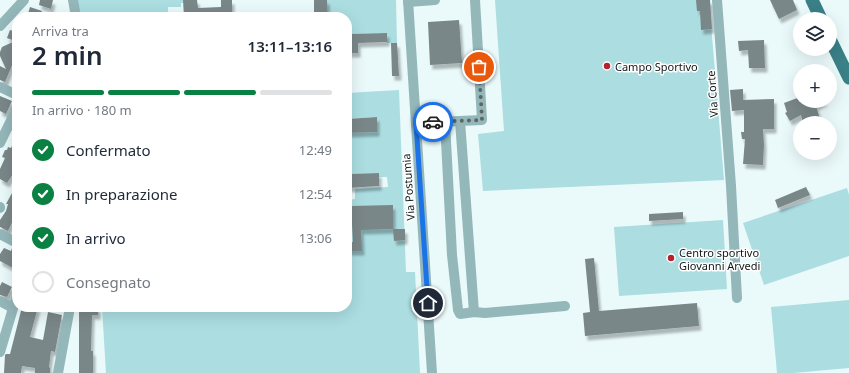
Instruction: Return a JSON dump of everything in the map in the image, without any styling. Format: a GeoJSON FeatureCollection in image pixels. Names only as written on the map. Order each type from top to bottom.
{"type":"FeatureCollection","features":[{"type":"Feature","properties":{"kind":"main road"},"geometry":{"type":"LineString","coordinates":[[837,53],[849,78]]}},
{"type":"Feature","properties":{"kind":"street"},"geometry":{"type":"LineString","coordinates":[[13,12],[24,0]]}},
{"type":"Feature","properties":{"kind":"street"},"geometry":{"type":"LineString","coordinates":[[73,0],[75,12]]}},
{"type":"Feature","properties":{"kind":"street"},"geometry":{"type":"LineString","coordinates":[[408,1],[435,0]]}},
{"type":"Feature","properties":{"kind":"street"},"geometry":{"type":"LineString","coordinates":[[416,123],[482,120],[475,0]]}},
{"type":"Feature","properties":{"kind":"street","name":"Via Corte"},"geometry":{"type":"LineString","coordinates":[[717,0],[731,186],[737,298]]}},
{"type":"Feature","properties":{"kind":"street","name":"Via Postumia"},"geometry":{"type":"LineString","coordinates":[[408,1],[432,373]]}},
{"type":"Feature","properties":{"kind":"street"},"geometry":{"type":"LineString","coordinates":[[0,26],[12,13]]}},
{"type":"Feature","properties":{"kind":"street"},"geometry":{"type":"LineString","coordinates":[[0,87],[12,92]]}},
{"type":"Feature","properties":{"kind":"street"},"geometry":{"type":"LineString","coordinates":[[0,142],[12,118]]}},
{"type":"Feature","properties":{"kind":"street"},"geometry":{"type":"LineString","coordinates":[[460,121],[474,312]]}},
{"type":"Feature","properties":{"kind":"street"},"geometry":{"type":"LineString","coordinates":[[445,122],[452,255],[458,310],[460,314],[474,312],[485,314],[565,306]]}},
{"type":"Feature","properties":{"kind":"street"},"geometry":{"type":"LineString","coordinates":[[0,234],[12,240]]}},
{"type":"Feature","properties":{"kind":"street"},"geometry":{"type":"LineString","coordinates":[[0,301],[12,307]]}},
{"type":"Feature","properties":{"kind":"street"},"geometry":{"type":"LineString","coordinates":[[0,352],[12,311]]}},
{"type":"Feature","properties":{"kind":"street"},"geometry":{"type":"LineString","coordinates":[[58,373],[69,312]]}},
{"type":"Feature","properties":{"kind":"shaded area"},"geometry":{"type":"Polygon","coordinates":[[[77,0],[183,0],[181,7],[168,7],[168,12],[79,11],[77,0]]]}},
{"type":"Feature","properties":{"kind":"shaded area"},"geometry":{"type":"Polygon","coordinates":[[[327,0],[396,0],[397,43],[387,43],[386,33],[352,34],[352,12],[328,12],[327,0]]]}},
{"type":"Feature","properties":{"kind":"shaded area","name":"Campo Sportivo"},"geometry":{"type":"Polygon","coordinates":[[[495,0],[709,0],[724,180],[483,191],[478,134],[504,131],[495,0]]]}},
{"type":"Feature","properties":{"kind":"shaded area"},"geometry":{"type":"Polygon","coordinates":[[[399,90],[406,272],[415,272],[420,373],[106,373],[102,312],[352,312],[352,199],[355,199],[355,189],[388,187],[387,177],[379,177],[379,173],[352,174],[352,133],[377,131],[377,117],[352,119],[352,93],[399,90]]]}},
{"type":"Feature","properties":{"kind":"shaded area"},"geometry":{"type":"Polygon","coordinates":[[[847,188],[849,195],[849,256],[764,285],[743,223],[847,188]]]}},
{"type":"Feature","properties":{"kind":"shaded area","name":"Centro sportivo Giovanni Arvedi"},"geometry":{"type":"Polygon","coordinates":[[[723,220],[727,289],[619,296],[614,227],[723,220]]]}},
{"type":"Feature","properties":{"kind":"shaded area"},"geometry":{"type":"Polygon","coordinates":[[[849,300],[849,368],[777,373],[771,307],[849,300]]]}},
{"type":"Feature","properties":{"kind":"building"},"geometry":{"type":"Polygon","coordinates":[[[40,0],[53,0],[51,9],[39,5],[40,0]]]}},
{"type":"Feature","properties":{"kind":"building"},"geometry":{"type":"Polygon","coordinates":[[[183,0],[197,0],[198,8],[221,7],[221,0],[232,0],[232,12],[184,12],[183,0]]]}},
{"type":"Feature","properties":{"kind":"building"},"geometry":{"type":"Polygon","coordinates":[[[314,0],[327,0],[328,12],[314,12],[314,0]]]}},
{"type":"Feature","properties":{"kind":"building"},"geometry":{"type":"Polygon","coordinates":[[[696,0],[710,0],[712,29],[701,30],[700,11],[697,11],[696,0]]]}},
{"type":"Feature","properties":{"kind":"building"},"geometry":{"type":"Polygon","coordinates":[[[770,0],[793,0],[797,10],[779,19],[770,0]]]}},
{"type":"Feature","properties":{"kind":"building"},"geometry":{"type":"Polygon","coordinates":[[[30,7],[42,11],[42,12],[28,12],[30,7]]]}},
{"type":"Feature","properties":{"kind":"building"},"geometry":{"type":"Polygon","coordinates":[[[459,20],[462,63],[430,65],[428,22],[459,20]]]}},
{"type":"Feature","properties":{"kind":"building"},"geometry":{"type":"Polygon","coordinates":[[[10,30],[12,31],[12,40],[7,38],[10,30]]]}},
{"type":"Feature","properties":{"kind":"building"},"geometry":{"type":"Polygon","coordinates":[[[387,33],[387,42],[358,43],[358,53],[352,53],[352,34],[387,33]]]}},
{"type":"Feature","properties":{"kind":"building"},"geometry":{"type":"Polygon","coordinates":[[[764,40],[765,68],[749,68],[748,50],[739,51],[738,41],[764,40]]]}},
{"type":"Feature","properties":{"kind":"building"},"geometry":{"type":"Polygon","coordinates":[[[12,42],[12,65],[5,82],[0,80],[0,66],[6,69],[0,56],[2,47],[12,42]]]}},
{"type":"Feature","properties":{"kind":"building"},"geometry":{"type":"Polygon","coordinates":[[[391,43],[397,43],[399,76],[392,76],[391,43]]]}},
{"type":"Feature","properties":{"kind":"building"},"geometry":{"type":"Polygon","coordinates":[[[743,89],[743,100],[774,99],[774,129],[763,129],[763,165],[743,164],[745,139],[742,139],[741,132],[744,132],[744,110],[732,111],[730,90],[743,89]]]}},
{"type":"Feature","properties":{"kind":"building"},"geometry":{"type":"Polygon","coordinates":[[[0,96],[12,101],[6,114],[0,111],[0,96]]]}},
{"type":"Feature","properties":{"kind":"building"},"geometry":{"type":"Polygon","coordinates":[[[793,100],[793,108],[817,108],[819,116],[793,116],[793,119],[790,121],[785,113],[787,112],[784,103],[793,100]]]}},
{"type":"Feature","properties":{"kind":"building"},"geometry":{"type":"Polygon","coordinates":[[[377,117],[377,132],[352,133],[352,119],[377,117]]]}},
{"type":"Feature","properties":{"kind":"building"},"geometry":{"type":"Polygon","coordinates":[[[12,146],[12,176],[7,183],[0,179],[0,169],[5,158],[2,157],[5,150],[7,150],[8,147],[11,148],[12,146]]]}},
{"type":"Feature","properties":{"kind":"building"},"geometry":{"type":"Polygon","coordinates":[[[379,173],[379,186],[352,188],[352,174],[379,173]]]}},
{"type":"Feature","properties":{"kind":"building"},"geometry":{"type":"Polygon","coordinates":[[[806,187],[810,195],[778,208],[775,200],[806,187]]]}},
{"type":"Feature","properties":{"kind":"building"},"geometry":{"type":"Polygon","coordinates":[[[12,193],[12,223],[8,231],[0,227],[0,220],[6,211],[8,204],[6,204],[12,193]]]}},
{"type":"Feature","properties":{"kind":"building"},"geometry":{"type":"Polygon","coordinates":[[[393,205],[393,229],[361,230],[362,251],[352,251],[352,206],[393,205]]]}},
{"type":"Feature","properties":{"kind":"building"},"geometry":{"type":"Polygon","coordinates":[[[683,212],[683,219],[649,221],[649,214],[683,212]]]}},
{"type":"Feature","properties":{"kind":"building"},"geometry":{"type":"Polygon","coordinates":[[[393,229],[405,229],[405,240],[394,241],[393,229]]]}},
{"type":"Feature","properties":{"kind":"building"},"geometry":{"type":"Polygon","coordinates":[[[4,248],[11,251],[12,248],[12,267],[0,261],[0,254],[4,248]]]}},
{"type":"Feature","properties":{"kind":"building"},"geometry":{"type":"Polygon","coordinates":[[[594,258],[599,311],[697,303],[699,326],[585,336],[583,313],[590,312],[585,259],[594,258]]]}},
{"type":"Feature","properties":{"kind":"building"},"geometry":{"type":"Polygon","coordinates":[[[2,282],[12,287],[7,297],[0,295],[0,286],[2,282]]]}},
{"type":"Feature","properties":{"kind":"building"},"geometry":{"type":"Polygon","coordinates":[[[21,312],[37,312],[30,337],[43,340],[48,312],[62,315],[55,352],[51,351],[49,367],[50,373],[35,373],[35,368],[22,366],[21,373],[4,373],[5,355],[10,354],[21,312]]]}},
{"type":"Feature","properties":{"kind":"building"},"geometry":{"type":"Polygon","coordinates":[[[79,312],[98,312],[98,315],[92,315],[91,351],[93,351],[93,373],[79,373],[79,312]]]}},
{"type":"Feature","properties":{"kind":"way so far"},"geometry":{"type":"LineString","coordinates":[[433,122],[482,120],[479,67]]}},
{"type":"Feature","properties":{"kind":"place","name":"Campo Sportivo"},"geometry":{"type":"Point","coordinates":[607,66]}},
{"type":"Feature","properties":{"kind":"place","name":"Centro sportivo Giovanni Arvedi"},"geometry":{"type":"Point","coordinates":[671,258]}},
{"type":"Feature","properties":{"kind":"route"},"geometry":{"type":"LineString","coordinates":[[428,303],[416,123],[433,122]]}}]}
